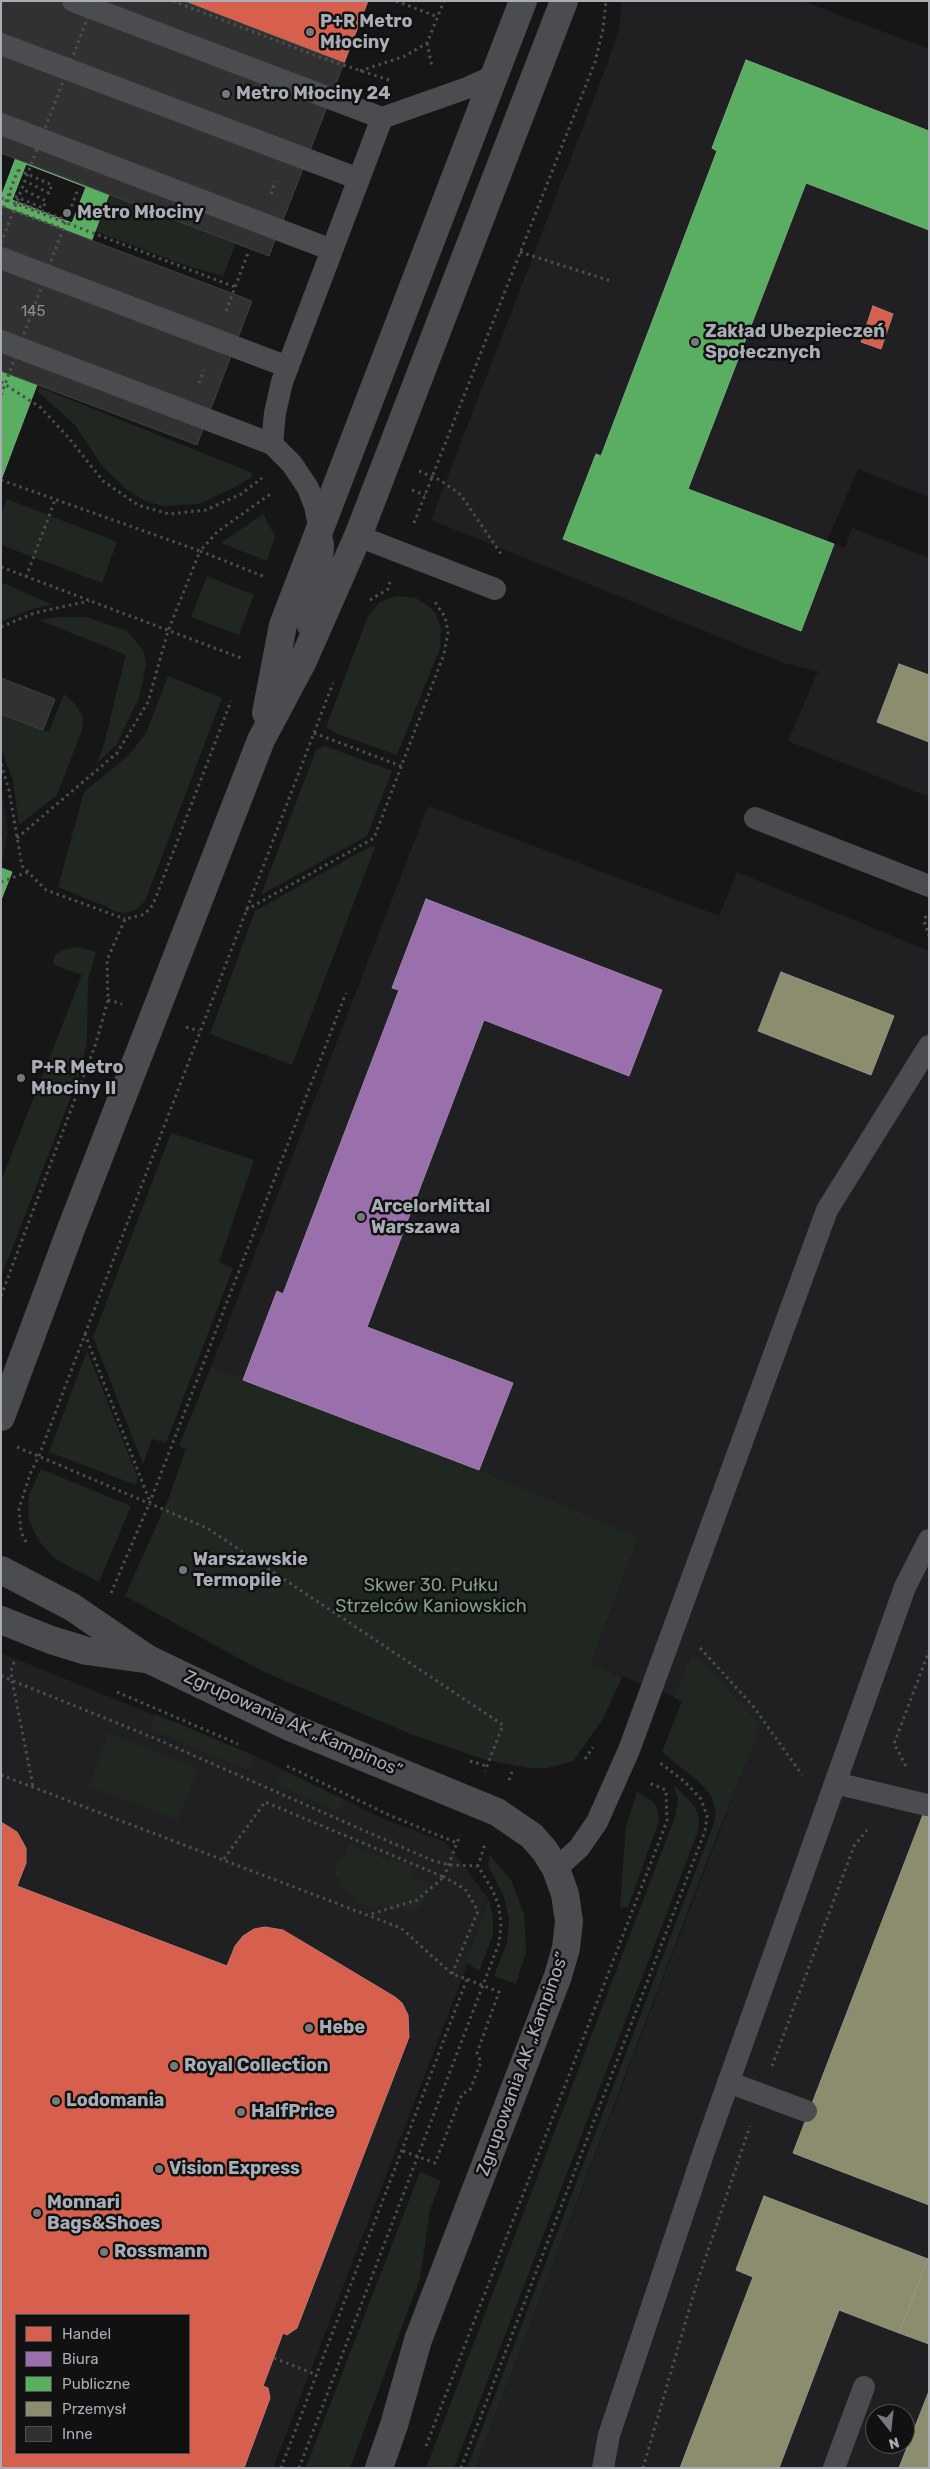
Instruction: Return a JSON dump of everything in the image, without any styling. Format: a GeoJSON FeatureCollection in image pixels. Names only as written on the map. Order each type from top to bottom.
{"type":"FeatureCollection","features":[{"type":"Feature","properties":{"kind":"street"},"geometry":{"type":"LineString","coordinates":[[261,740],[283,625],[523,1]]}},
{"type":"Feature","properties":{"kind":"street"},"geometry":{"type":"LineString","coordinates":[[1,1417],[75,1219],[261,740],[302,663],[358,536],[564,1]]}},
{"type":"Feature","properties":{"kind":"street","name":"Zgrupowania AK „Kampinos”"},"geometry":{"type":"LineString","coordinates":[[1,1570],[72,1607],[148,1659],[290,1727],[497,1812],[532,1836],[545,1851],[556,1869],[569,1921],[566,1948],[558,1976],[418,2340],[394,2425],[379,2468]]}},
{"type":"Feature","properties":{"kind":"street","name":"Zgrupowania AK „Kampinos”"},"geometry":{"type":"LineString","coordinates":[[1,1620],[51,1640],[87,1651],[148,1659]]}},
{"type":"Feature","properties":{"kind":"lane"},"geometry":{"type":"LineString","coordinates":[[73,1],[382,118],[437,100],[496,75]]}},
{"type":"Feature","properties":{"kind":"lane"},"geometry":{"type":"LineString","coordinates":[[1,44],[359,179]]}},
{"type":"Feature","properties":{"kind":"lane"},"geometry":{"type":"LineString","coordinates":[[272,444],[278,397],[288,367],[382,118]]}},
{"type":"Feature","properties":{"kind":"lane"},"geometry":{"type":"LineString","coordinates":[[1,124],[332,250]]}},
{"type":"Feature","properties":{"kind":"lane"},"geometry":{"type":"LineString","coordinates":[[1,258],[288,367]]}},
{"type":"Feature","properties":{"kind":"lane"},"geometry":{"type":"LineString","coordinates":[[1,341],[272,444],[298,472],[312,497],[320,527],[323,564],[302,663]]}},
{"type":"Feature","properties":{"kind":"lane"},"geometry":{"type":"LineString","coordinates":[[358,536],[496,589]]}},
{"type":"Feature","properties":{"kind":"lane"},"geometry":{"type":"LineString","coordinates":[[755,818],[929,886]]}},
{"type":"Feature","properties":{"kind":"lane"},"geometry":{"type":"LineString","coordinates":[[556,1869],[579,1848],[597,1822],[629,1750],[827,1210],[929,1046]]}},
{"type":"Feature","properties":{"kind":"lane"},"geometry":{"type":"LineString","coordinates":[[603,2468],[609,2436],[728,2082],[905,1586],[929,1540]]}},
{"type":"Feature","properties":{"kind":"lane"},"geometry":{"type":"LineString","coordinates":[[835,1783],[927,1805]]}},
{"type":"Feature","properties":{"kind":"lane"},"geometry":{"type":"LineString","coordinates":[[728,2082],[806,2111]]}},
{"type":"Feature","properties":{"kind":"lane"},"geometry":{"type":"LineString","coordinates":[[834,2468],[864,2387]]}},
{"type":"Feature","properties":{"kind":"lane"},"geometry":{"type":"LineString","coordinates":[[592,2468],[609,2436]]}},
{"type":"Feature","properties":{"kind":"path"},"geometry":{"type":"LineString","coordinates":[[1,244],[94,1]]}},
{"type":"Feature","properties":{"kind":"path"},"geometry":{"type":"LineString","coordinates":[[173,1],[360,72],[396,81]]}},
{"type":"Feature","properties":{"kind":"path"},"geometry":{"type":"LineString","coordinates":[[396,1],[438,17]]}},
{"type":"Feature","properties":{"kind":"path"},"geometry":{"type":"LineString","coordinates":[[434,76],[427,43],[444,1]]}},
{"type":"Feature","properties":{"kind":"path"},"geometry":{"type":"LineString","coordinates":[[388,589],[594,62],[603,29],[606,1]]}},
{"type":"Feature","properties":{"kind":"path"},"geometry":{"type":"LineString","coordinates":[[360,72],[406,56],[427,43]]}},
{"type":"Feature","properties":{"kind":"path"},"geometry":{"type":"LineString","coordinates":[[1,214],[21,163]]}},
{"type":"Feature","properties":{"kind":"path"},"geometry":{"type":"LineString","coordinates":[[18,170],[52,185],[49,193],[25,181]]}},
{"type":"Feature","properties":{"kind":"path"},"geometry":{"type":"LineString","coordinates":[[9,194],[43,208],[46,201],[22,189]]}},
{"type":"Feature","properties":{"kind":"path"},"geometry":{"type":"LineString","coordinates":[[1,395],[78,189]]}},
{"type":"Feature","properties":{"kind":"path"},"geometry":{"type":"LineString","coordinates":[[1,198],[235,287]]}},
{"type":"Feature","properties":{"kind":"path"},"geometry":{"type":"LineString","coordinates":[[17,202],[33,210],[66,220]]}},
{"type":"Feature","properties":{"kind":"path"},"geometry":{"type":"LineString","coordinates":[[14,211],[63,229]]}},
{"type":"Feature","properties":{"kind":"path"},"geometry":{"type":"LineString","coordinates":[[520,252],[611,280]]}},
{"type":"Feature","properties":{"kind":"path"},"geometry":{"type":"LineString","coordinates":[[1,365],[19,372]]}},
{"type":"Feature","properties":{"kind":"path"},"geometry":{"type":"LineString","coordinates":[[1,382],[27,396],[54,420],[90,468],[113,490],[138,506],[155,512],[189,513],[206,510],[241,494],[266,475],[259,472]]}},
{"type":"Feature","properties":{"kind":"path"},"geometry":{"type":"LineString","coordinates":[[416,470],[432,476],[455,490],[467,502],[506,561]]}},
{"type":"Feature","properties":{"kind":"path"},"geometry":{"type":"LineString","coordinates":[[17,838],[117,753],[148,702],[168,631],[200,552],[217,532],[261,502],[298,472]]}},
{"type":"Feature","properties":{"kind":"path"},"geometry":{"type":"LineString","coordinates":[[380,478],[425,495]]}},
{"type":"Feature","properties":{"kind":"path"},"geometry":{"type":"LineString","coordinates":[[1,480],[269,578]]}},
{"type":"Feature","properties":{"kind":"path"},"geometry":{"type":"LineString","coordinates":[[26,577],[56,500]]}},
{"type":"Feature","properties":{"kind":"path"},"geometry":{"type":"LineString","coordinates":[[1,567],[246,660]]}},
{"type":"Feature","properties":{"kind":"path"},"geometry":{"type":"LineString","coordinates":[[367,602],[374,596],[393,588]]}},
{"type":"Feature","properties":{"kind":"path"},"geometry":{"type":"LineString","coordinates":[[246,910],[374,838],[444,654],[447,641],[445,617],[433,600]]}},
{"type":"Feature","properties":{"kind":"path"},"geometry":{"type":"LineString","coordinates":[[1,627],[34,613],[90,601]]}},
{"type":"Feature","properties":{"kind":"path"},"geometry":{"type":"LineString","coordinates":[[30,1549],[21,1532],[19,1509],[30,1474],[39,1456],[335,679]]}},
{"type":"Feature","properties":{"kind":"path"},"geometry":{"type":"LineString","coordinates":[[1,764],[9,790],[22,866],[46,890],[125,919],[142,915],[154,902],[232,697]]}},
{"type":"Feature","properties":{"kind":"path"},"geometry":{"type":"LineString","coordinates":[[314,733],[401,766]]}},
{"type":"Feature","properties":{"kind":"path"},"geometry":{"type":"LineString","coordinates":[[1,882],[28,872]]}},
{"type":"Feature","properties":{"kind":"path"},"geometry":{"type":"LineString","coordinates":[[929,909],[924,921],[929,936]]}},
{"type":"Feature","properties":{"kind":"path"},"geometry":{"type":"LineString","coordinates":[[1,1296],[96,1043],[108,1000],[107,960],[125,919]]}},
{"type":"Feature","properties":{"kind":"path"},"geometry":{"type":"LineString","coordinates":[[116,1600],[108,1596],[150,1502],[346,993]]}},
{"type":"Feature","properties":{"kind":"path"},"geometry":{"type":"LineString","coordinates":[[85,1334],[150,1502]]}},
{"type":"Feature","properties":{"kind":"path"},"geometry":{"type":"LineString","coordinates":[[9,1444],[150,1502],[206,1528],[503,1725],[485,1772]]}},
{"type":"Feature","properties":{"kind":"path"},"geometry":{"type":"LineString","coordinates":[[675,1622],[753,1706],[854,1846]]}},
{"type":"Feature","properties":{"kind":"path"},"geometry":{"type":"LineString","coordinates":[[906,1767],[894,1744],[929,1651]]}},
{"type":"Feature","properties":{"kind":"path"},"geometry":{"type":"LineString","coordinates":[[16,1657],[11,1671],[12,1680],[33,1787]]}},
{"type":"Feature","properties":{"kind":"path"},"geometry":{"type":"LineString","coordinates":[[1,1676],[154,1738],[431,1860],[449,1865],[478,1866]]}},
{"type":"Feature","properties":{"kind":"path"},"geometry":{"type":"LineString","coordinates":[[110,1689],[247,1747]]}},
{"type":"Feature","properties":{"kind":"path"},"geometry":{"type":"LineString","coordinates":[[461,2468],[705,1831],[706,1808],[695,1792],[661,1762],[629,1750]]}},
{"type":"Feature","properties":{"kind":"path"},"geometry":{"type":"LineString","coordinates":[[469,1760],[486,1766]]}},
{"type":"Feature","properties":{"kind":"path"},"geometry":{"type":"LineString","coordinates":[[283,1764],[389,1815],[457,1843]]}},
{"type":"Feature","properties":{"kind":"path"},"geometry":{"type":"LineString","coordinates":[[510,1777],[512,1772]]}},
{"type":"Feature","properties":{"kind":"path"},"geometry":{"type":"LineString","coordinates":[[1,1775],[401,1928],[452,1974],[499,1992],[477,2053],[481,2062],[470,2090],[462,2094],[435,2163],[403,2151]]}},
{"type":"Feature","properties":{"kind":"path"},"geometry":{"type":"LineString","coordinates":[[425,2449],[667,1821],[666,1790],[642,1780]]}},
{"type":"Feature","properties":{"kind":"path"},"geometry":{"type":"LineString","coordinates":[[224,1860],[265,1802],[444,1877],[465,1889],[478,1911],[452,1974]]}},
{"type":"Feature","properties":{"kind":"path"},"geometry":{"type":"LineString","coordinates":[[642,2468],[696,2286],[762,2094],[854,1846],[867,1830]]}},
{"type":"Feature","properties":{"kind":"path"},"geometry":{"type":"LineString","coordinates":[[368,1915],[417,1900],[444,1877],[460,1835]]}},
{"type":"Feature","properties":{"kind":"path"},"geometry":{"type":"LineString","coordinates":[[299,2468],[416,2156],[499,1943],[501,1926],[496,1899],[478,1866],[483,1850]]}},
{"type":"Feature","properties":{"kind":"path"},"geometry":{"type":"LineString","coordinates":[[280,2468],[403,2151],[467,1979]]}},
{"type":"Feature","properties":{"kind":"path"},"geometry":{"type":"LineString","coordinates":[[274,2358],[317,2375]]}},
{"type":"Feature","properties":{"kind":"shaded area"},"geometry":{"type":"Polygon","coordinates":[[[621,1],[802,1],[929,49],[929,497],[858,469],[827,541],[845,548],[852,528],[929,558],[929,797],[788,741],[818,671],[786,664],[431,520],[608,62],[620,25],[621,1]]]}},
{"type":"Feature","properties":{"kind":"shaded area"},"geometry":{"type":"Polygon","coordinates":[[[1,782],[8,830],[3,860],[1,860],[1,782]]]}},
{"type":"Feature","properties":{"kind":"shaded area"},"geometry":{"type":"Polygon","coordinates":[[[428,806],[719,916],[737,872],[929,951],[929,2468],[475,2468],[759,1729],[591,1664],[639,1537],[479,1470],[211,1367],[428,806]]]}},
{"type":"Feature","properties":{"kind":"shaded area"},"geometry":{"type":"Polygon","coordinates":[[[1,1653],[255,1756],[386,1820],[446,1842],[489,1900],[469,1953],[468,1963],[273,2468],[1,2468],[1,1653]]]}},
{"type":"Feature","properties":{"kind":"green space"},"geometry":{"type":"Polygon","coordinates":[[[109,194],[236,243],[223,276],[184,265],[95,231],[109,194]]]}},
{"type":"Feature","properties":{"kind":"green space"},"geometry":{"type":"Polygon","coordinates":[[[39,387],[252,473],[252,477],[199,504],[164,506],[145,501],[126,489],[103,467],[74,424],[38,392],[39,387]]]}},
{"type":"Feature","properties":{"kind":"green space"},"geometry":{"type":"Polygon","coordinates":[[[7,499],[117,542],[102,583],[1,545],[1,514],[7,499]]]}},
{"type":"Feature","properties":{"kind":"green space"},"geometry":{"type":"Polygon","coordinates":[[[263,514],[275,536],[267,561],[221,543],[263,514]]]}},
{"type":"Feature","properties":{"kind":"green space"},"geometry":{"type":"Polygon","coordinates":[[[207,576],[254,595],[239,635],[191,617],[207,576]]]}},
{"type":"Feature","properties":{"kind":"green space"},"geometry":{"type":"Polygon","coordinates":[[[1,582],[53,605],[35,608],[1,622],[1,582]]]}},
{"type":"Feature","properties":{"kind":"green space"},"geometry":{"type":"Polygon","coordinates":[[[396,596],[416,598],[430,607],[436,614],[441,629],[440,648],[397,755],[335,733],[326,727],[368,616],[380,602],[396,596]]]}},
{"type":"Feature","properties":{"kind":"green space"},"geometry":{"type":"Polygon","coordinates":[[[59,617],[86,617],[127,631],[144,651],[146,665],[139,698],[116,745],[97,763],[104,744],[126,655],[39,620],[59,617]]]}},
{"type":"Feature","properties":{"kind":"green space"},"geometry":{"type":"Polygon","coordinates":[[[168,676],[222,698],[145,901],[136,910],[125,913],[113,911],[58,887],[84,792],[129,755],[146,733],[168,676]]]}},
{"type":"Feature","properties":{"kind":"green space"},"geometry":{"type":"Polygon","coordinates":[[[64,694],[75,704],[83,717],[82,730],[57,795],[19,825],[13,781],[1,748],[1,714],[49,732],[64,694]]]}},
{"type":"Feature","properties":{"kind":"green space"},"geometry":{"type":"Polygon","coordinates":[[[325,746],[392,771],[367,836],[261,895],[316,750],[325,746]]]}},
{"type":"Feature","properties":{"kind":"green space"},"geometry":{"type":"Polygon","coordinates":[[[369,847],[375,847],[292,1065],[210,1034],[255,911],[369,847]]]}},
{"type":"Feature","properties":{"kind":"green space"},"geometry":{"type":"Polygon","coordinates":[[[77,947],[96,952],[88,980],[87,1041],[81,1071],[1,1277],[1,1181],[82,975],[54,965],[53,960],[56,954],[63,950],[77,947]]]}},
{"type":"Feature","properties":{"kind":"green space"},"geometry":{"type":"Polygon","coordinates":[[[171,1133],[254,1160],[219,1262],[233,1268],[166,1443],[152,1439],[143,1464],[93,1337],[171,1133]]]}},
{"type":"Feature","properties":{"kind":"green space"},"geometry":{"type":"Polygon","coordinates":[[[87,1351],[138,1478],[136,1485],[49,1452],[87,1351]]]}},
{"type":"Feature","properties":{"kind":"green space","name":"Skwer 30. Pułku Strzelców Kaniowskich"},"geometry":{"type":"Polygon","coordinates":[[[211,1367],[479,1470],[639,1537],[591,1663],[622,1677],[603,1719],[573,1761],[547,1768],[530,1768],[486,1760],[413,1735],[262,1671],[125,1596],[168,1500],[186,1449],[179,1446],[211,1367]]]}},
{"type":"Feature","properties":{"kind":"green space"},"geometry":{"type":"Polygon","coordinates":[[[41,1469],[131,1506],[99,1582],[55,1559],[39,1541],[28,1516],[29,1495],[41,1469]]]}},
{"type":"Feature","properties":{"kind":"green space"},"geometry":{"type":"Polygon","coordinates":[[[691,1656],[701,1660],[761,1726],[714,1843],[475,2468],[467,2468],[714,1823],[716,1812],[711,1795],[697,1780],[662,1752],[682,1701],[674,1698],[691,1656]]]}},
{"type":"Feature","properties":{"kind":"green space"},"geometry":{"type":"Polygon","coordinates":[[[154,1714],[255,1756],[247,1770],[151,1729],[154,1714]]]}},
{"type":"Feature","properties":{"kind":"green space"},"geometry":{"type":"Polygon","coordinates":[[[109,1733],[198,1768],[178,1820],[88,1786],[109,1733]]]}},
{"type":"Feature","properties":{"kind":"green space"},"geometry":{"type":"Polygon","coordinates":[[[287,1772],[347,1801],[337,1811],[275,1783],[287,1772]]]}},
{"type":"Feature","properties":{"kind":"green space"},"geometry":{"type":"Polygon","coordinates":[[[674,1785],[694,1806],[698,1813],[697,1834],[454,2468],[426,2468],[675,1817],[678,1800],[674,1785]]]}},
{"type":"Feature","properties":{"kind":"green space"},"geometry":{"type":"Polygon","coordinates":[[[637,1792],[652,1801],[657,1807],[659,1821],[628,1907],[620,1908],[626,1827],[637,1792]]]}},
{"type":"Feature","properties":{"kind":"green space"},"geometry":{"type":"Polygon","coordinates":[[[349,1844],[389,1861],[391,1858],[407,1864],[412,1868],[410,1877],[430,1884],[421,1907],[410,1911],[400,1907],[399,1910],[393,1911],[379,1905],[376,1910],[356,1902],[356,1896],[339,1886],[343,1882],[334,1875],[339,1859],[343,1861],[349,1844]]]}},
{"type":"Feature","properties":{"kind":"green space"},"geometry":{"type":"Polygon","coordinates":[[[490,1855],[511,1880],[524,1914],[526,1953],[516,1984],[494,1976],[507,1943],[509,1919],[504,1897],[488,1865],[490,1855]]]}},
{"type":"Feature","properties":{"kind":"green space"},"geometry":{"type":"Polygon","coordinates":[[[489,1900],[493,1916],[493,1935],[479,1971],[468,1963],[468,1956],[489,1900]]]}},
{"type":"Feature","properties":{"kind":"green space"},"geometry":{"type":"Polygon","coordinates":[[[420,2172],[441,2181],[430,2210],[420,2278],[350,2468],[306,2467],[420,2172]]]}},
{"type":"Feature","properties":{"kind":"building: Handel","name":"P+R Metro Młociny"},"geometry":{"type":"Polygon","coordinates":[[[185,1],[368,1],[344,63],[185,1]]]}},
{"type":"Feature","properties":{"kind":"building: Handel"},"geometry":{"type":"Polygon","coordinates":[[[873,306],[893,314],[881,349],[861,342],[873,306]]]}},
{"type":"Feature","properties":{"kind":"building: Handel"},"geometry":{"type":"Polygon","coordinates":[[[1,1822],[17,1832],[26,1848],[26,1863],[17,1886],[227,1966],[235,1946],[243,1936],[254,1929],[265,1927],[283,1930],[395,1997],[402,2003],[408,2015],[409,2037],[297,2328],[287,2335],[283,2333],[263,2386],[268,2388],[270,2398],[244,2468],[1,2468],[1,1822]]]}},
{"type":"Feature","properties":{"kind":"building: Biura","name":"ArcelorMittal Warszawa"},"geometry":{"type":"Polygon","coordinates":[[[426,899],[662,990],[629,1076],[484,1020],[367,1327],[513,1383],[479,1470],[243,1380],[277,1291],[283,1294],[399,990],[392,988],[426,899]]]}},
{"type":"Feature","properties":{"kind":"building: Publiczne"},"geometry":{"type":"Polygon","coordinates":[[[75,1],[182,1],[1,480],[1,197],[75,1]]]}},
{"type":"Feature","properties":{"kind":"building: Publiczne","name":"Zakład Ubezpieczeń Społecznych"},"geometry":{"type":"Polygon","coordinates":[[[746,60],[929,131],[929,230],[806,183],[688,489],[834,544],[801,631],[563,539],[596,454],[601,456],[717,151],[712,148],[746,60]]]}},
{"type":"Feature","properties":{"kind":"building: Publiczne"},"geometry":{"type":"Polygon","coordinates":[[[26,164],[86,187],[72,223],[12,200],[26,164]]]}},
{"type":"Feature","properties":{"kind":"building: Publiczne"},"geometry":{"type":"Polygon","coordinates":[[[1,868],[12,872],[1,900],[1,868]]]}},
{"type":"Feature","properties":{"kind":"building: Przemysł"},"geometry":{"type":"Polygon","coordinates":[[[899,664],[929,675],[929,742],[877,722],[899,664]]]}},
{"type":"Feature","properties":{"kind":"building: Przemysł"},"geometry":{"type":"Polygon","coordinates":[[[781,972],[894,1016],[871,1075],[758,1031],[781,972]]]}},
{"type":"Feature","properties":{"kind":"building: Przemysł"},"geometry":{"type":"Polygon","coordinates":[[[929,1799],[929,2205],[793,2153],[929,1799]]]}},
{"type":"Feature","properties":{"kind":"building: Przemysł"},"geometry":{"type":"Polygon","coordinates":[[[764,2196],[928,2259],[899,2333],[839,2310],[779,2468],[680,2468],[753,2277],[736,2270],[764,2196]]]}},
{"type":"Feature","properties":{"kind":"building: Przemysł"},"geometry":{"type":"Polygon","coordinates":[[[929,2260],[929,2344],[899,2333],[929,2260]]]}},
{"type":"Feature","properties":{"kind":"building: Przemysł"},"geometry":{"type":"Polygon","coordinates":[[[929,2391],[929,2468],[899,2468],[904,2454],[915,2454],[915,2427],[929,2391]]]}},
{"type":"Feature","properties":{"kind":"building: Inne"},"geometry":{"type":"Polygon","coordinates":[[[1,1],[183,1],[344,63],[269,256],[1,153],[1,1]]]}},
{"type":"Feature","properties":{"kind":"building: Inne"},"geometry":{"type":"Polygon","coordinates":[[[1,206],[252,301],[197,445],[1,371],[1,206]]]}},
{"type":"Feature","properties":{"kind":"building: Inne"},"geometry":{"type":"Polygon","coordinates":[[[1,678],[55,699],[43,730],[1,714],[1,678]]]}},
{"type":"Feature","properties":{"kind":"place","name":"P+R Metro Młociny"},"geometry":{"type":"Point","coordinates":[310,32]}},
{"type":"Feature","properties":{"kind":"place","name":"Metro Młociny 24"},"geometry":{"type":"Point","coordinates":[226,94]}},
{"type":"Feature","properties":{"kind":"place","name":"Metro Młociny"},"geometry":{"type":"Point","coordinates":[67,213]}},
{"type":"Feature","properties":{"kind":"place","name":"Zakład Ubezpieczeń Społecznych"},"geometry":{"type":"Point","coordinates":[695,342]}},
{"type":"Feature","properties":{"kind":"place","name":"P+R Metro Młociny II"},"geometry":{"type":"Point","coordinates":[21,1078]}},
{"type":"Feature","properties":{"kind":"place","name":"ArcelorMittal Warszawa"},"geometry":{"type":"Point","coordinates":[361,1217]}},
{"type":"Feature","properties":{"kind":"place","name":"Warszawskie Termopile"},"geometry":{"type":"Point","coordinates":[183,1570]}},
{"type":"Feature","properties":{"kind":"place","name":"Hebe"},"geometry":{"type":"Point","coordinates":[309,2028]}},
{"type":"Feature","properties":{"kind":"place","name":"Royal Collection"},"geometry":{"type":"Point","coordinates":[174,2066]}},
{"type":"Feature","properties":{"kind":"place","name":"Lodomania"},"geometry":{"type":"Point","coordinates":[56,2101]}},
{"type":"Feature","properties":{"kind":"place","name":"HalfPrice"},"geometry":{"type":"Point","coordinates":[241,2112]}},
{"type":"Feature","properties":{"kind":"place","name":"Vision Express"},"geometry":{"type":"Point","coordinates":[159,2169]}},
{"type":"Feature","properties":{"kind":"place","name":"Monnari Bags&Shoes"},"geometry":{"type":"Point","coordinates":[37,2213]}},
{"type":"Feature","properties":{"kind":"place","name":"Rossmann"},"geometry":{"type":"Point","coordinates":[104,2252]}}]}
